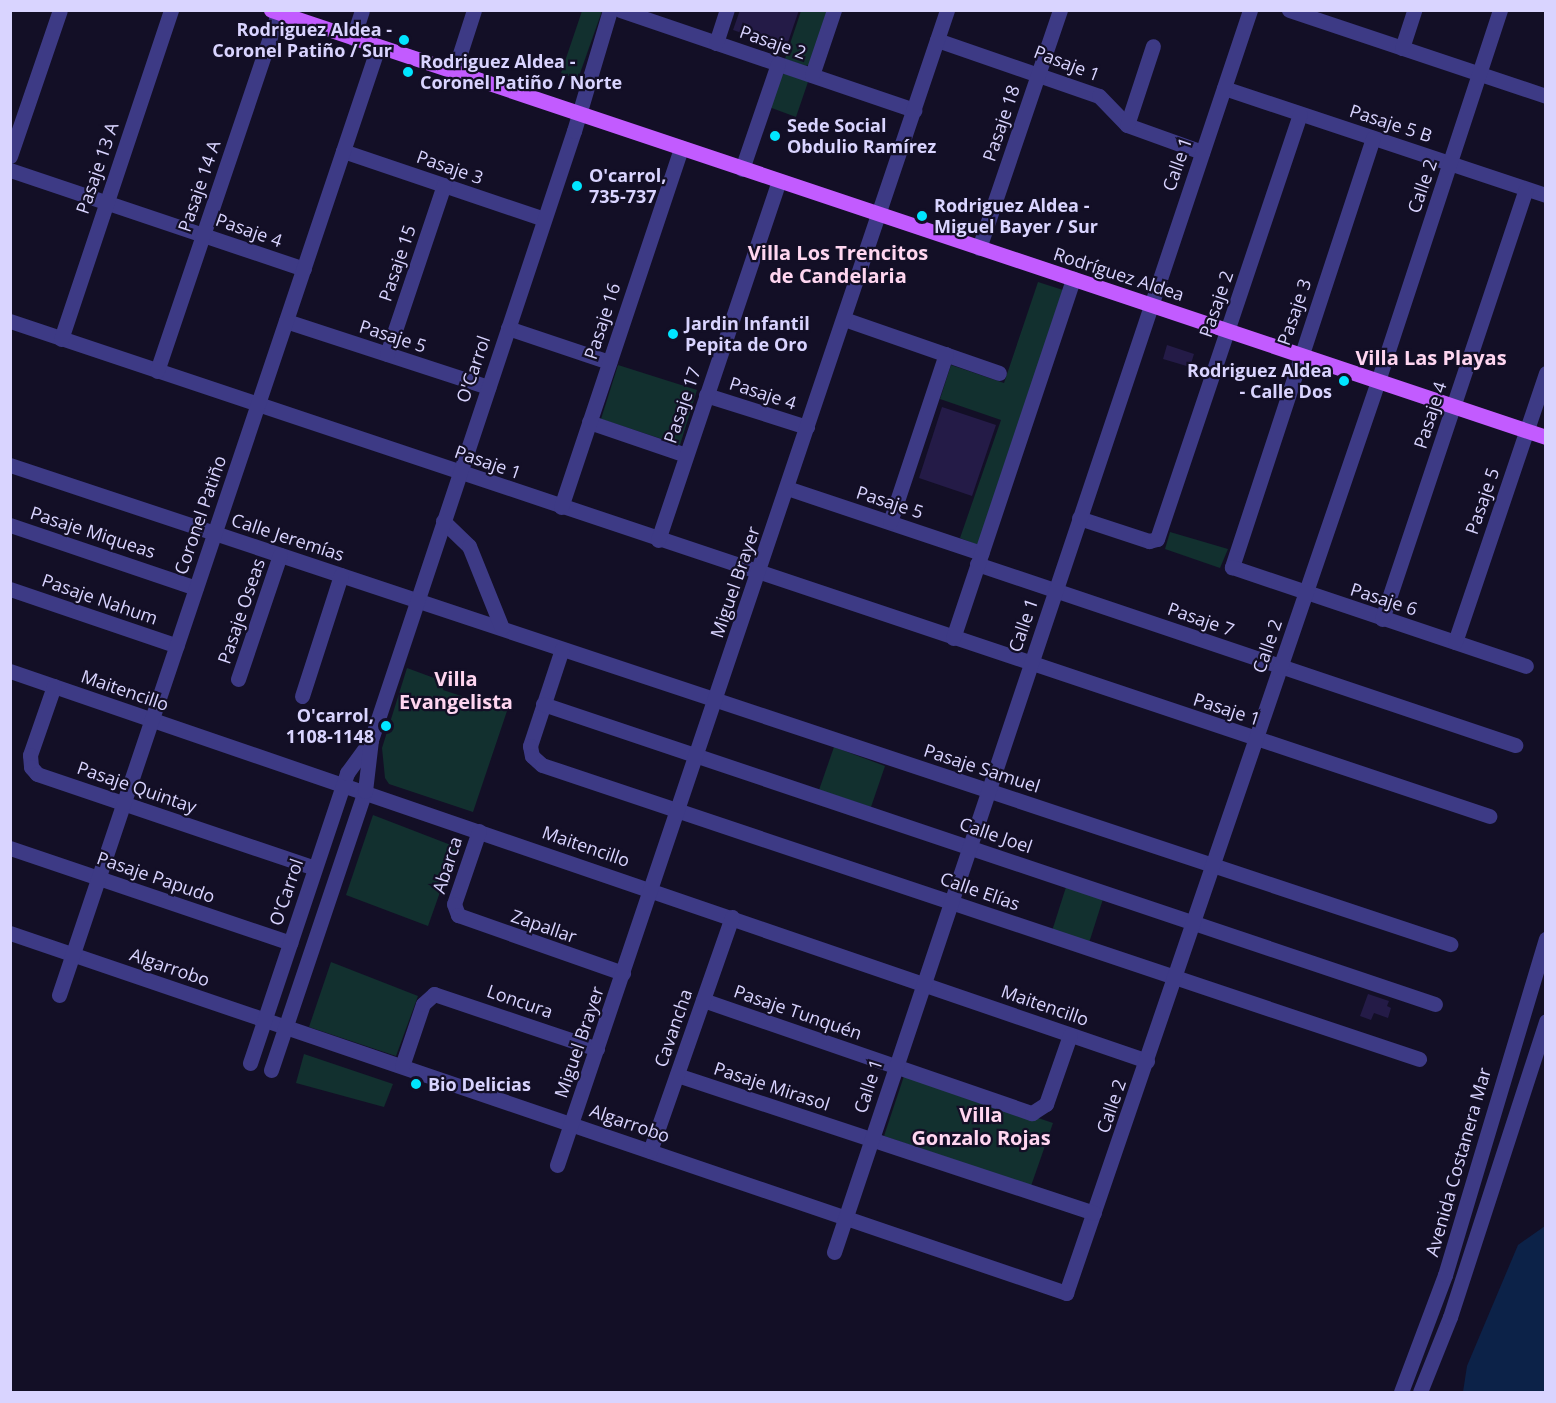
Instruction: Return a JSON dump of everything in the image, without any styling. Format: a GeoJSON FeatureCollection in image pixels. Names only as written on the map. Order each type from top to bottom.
{"type":"FeatureCollection","features":[{"type":"Feature","properties":{"kind":"main road","name":"Rodríguez Aldea"},"geometry":{"type":"LineString","coordinates":[[274,12],[1545,437]]}},
{"type":"Feature","properties":{"kind":"street"},"geometry":{"type":"LineString","coordinates":[[10,156],[16,121],[60,10]]}},
{"type":"Feature","properties":{"kind":"street","name":"Pasaje 13 A"},"geometry":{"type":"LineString","coordinates":[[61,339],[171,10]]}},
{"type":"Feature","properties":{"kind":"street"},"geometry":{"type":"LineString","coordinates":[[352,38],[362,10]]}},
{"type":"Feature","properties":{"kind":"street"},"geometry":{"type":"LineString","coordinates":[[454,72],[474,10]]}},
{"type":"Feature","properties":{"kind":"street","name":"O'Carrol"},"geometry":{"type":"LineString","coordinates":[[271,1070],[365,791],[371,740],[544,219],[610,10]]}},
{"type":"Feature","properties":{"kind":"street","name":"Pasaje 2"},"geometry":{"type":"LineString","coordinates":[[620,10],[914,110]]}},
{"type":"Feature","properties":{"kind":"street"},"geometry":{"type":"LineString","coordinates":[[716,43],[727,10]]}},
{"type":"Feature","properties":{"kind":"street"},"geometry":{"type":"LineString","coordinates":[[812,75],[834,10]]}},
{"type":"Feature","properties":{"kind":"street","name":"Miguel Brayer"},"geometry":{"type":"LineString","coordinates":[[557,1165],[652,890],[947,10]]}},
{"type":"Feature","properties":{"kind":"street","name":"Pasaje 18"},"geometry":{"type":"LineString","coordinates":[[979,248],[1060,10]]}},
{"type":"Feature","properties":{"kind":"street","name":"Calle 1"},"geometry":{"type":"LineString","coordinates":[[834,1252],[1250,10]]}},
{"type":"Feature","properties":{"kind":"street"},"geometry":{"type":"LineString","coordinates":[[1289,10],[1332,17],[1402,48],[1545,96]]}},
{"type":"Feature","properties":{"kind":"street"},"geometry":{"type":"LineString","coordinates":[[1402,48],[1414,10]]}},
{"type":"Feature","properties":{"kind":"street","name":"Calle 2"},"geometry":{"type":"LineString","coordinates":[[1066,1293],[1378,381],[1500,10]]}},
{"type":"Feature","properties":{"kind":"street","name":"Pasaje 14 A"},"geometry":{"type":"LineString","coordinates":[[157,371],[274,12]]}},
{"type":"Feature","properties":{"kind":"street","name":"Pasaje 1"},"geometry":{"type":"LineString","coordinates":[[937,40],[1102,98],[1127,125]]}},
{"type":"Feature","properties":{"kind":"street"},"geometry":{"type":"LineString","coordinates":[[1153,46],[1127,125],[1202,152]]}},
{"type":"Feature","properties":{"kind":"street","name":"Coronel Patiño"},"geometry":{"type":"LineString","coordinates":[[59,995],[378,47]]}},
{"type":"Feature","properties":{"kind":"street"},"geometry":{"type":"LineString","coordinates":[[742,169],[778,64]]}},
{"type":"Feature","properties":{"kind":"street","name":"Pasaje 5 B"},"geometry":{"type":"LineString","coordinates":[[1224,88],[1545,195]]}},
{"type":"Feature","properties":{"kind":"street","name":"Pasaje 2"},"geometry":{"type":"LineString","coordinates":[[1079,518],[1155,541],[1300,114]]}},
{"type":"Feature","properties":{"kind":"street","name":"Pasaje 3"},"geometry":{"type":"LineString","coordinates":[[1232,567],[1373,138]]}},
{"type":"Feature","properties":{"kind":"street","name":"Pasaje 16"},"geometry":{"type":"LineString","coordinates":[[561,507],[681,148]]}},
{"type":"Feature","properties":{"kind":"street","name":"Pasaje 3"},"geometry":{"type":"LineString","coordinates":[[343,151],[544,219]]}},
{"type":"Feature","properties":{"kind":"street","name":"Pasaje 4"},"geometry":{"type":"LineString","coordinates":[[10,170],[303,269]]}},
{"type":"Feature","properties":{"kind":"street","name":"Pasaje 17"},"geometry":{"type":"LineString","coordinates":[[658,540],[779,181]]}},
{"type":"Feature","properties":{"kind":"street","name":"Pasaje 15"},"geometry":{"type":"LineString","coordinates":[[387,354],[444,185]]}},
{"type":"Feature","properties":{"kind":"street","name":"Pasaje 4"},"geometry":{"type":"LineString","coordinates":[[1382,619],[1526,189]]}},
{"type":"Feature","properties":{"kind":"street"},"geometry":{"type":"LineString","coordinates":[[952,638],[1073,279]]}},
{"type":"Feature","properties":{"kind":"street"},"geometry":{"type":"LineString","coordinates":[[844,319],[999,373]]}},
{"type":"Feature","properties":{"kind":"street","name":"Pasaje 1"},"geometry":{"type":"LineString","coordinates":[[10,321],[758,574],[1489,816]]}},
{"type":"Feature","properties":{"kind":"street","name":"Pasaje 5"},"geometry":{"type":"LineString","coordinates":[[286,321],[488,387]]}},
{"type":"Feature","properties":{"kind":"street"},"geometry":{"type":"LineString","coordinates":[[508,328],[609,362]]}},
{"type":"Feature","properties":{"kind":"street"},"geometry":{"type":"LineString","coordinates":[[890,522],[946,354]]}},
{"type":"Feature","properties":{"kind":"street","name":"Pasaje 5"},"geometry":{"type":"LineString","coordinates":[[1455,642],[1545,373]]}},
{"type":"Feature","properties":{"kind":"street","name":"Pasaje 4"},"geometry":{"type":"LineString","coordinates":[[706,395],[807,428]]}},
{"type":"Feature","properties":{"kind":"street"},"geometry":{"type":"LineString","coordinates":[[589,422],[686,455]]}},
{"type":"Feature","properties":{"kind":"street","name":"Calle Jeremías"},"geometry":{"type":"LineString","coordinates":[[10,465],[502,628]]}},
{"type":"Feature","properties":{"kind":"street","name":"Pasaje 5"},"geometry":{"type":"LineString","coordinates":[[787,488],[890,522],[979,559]]}},
{"type":"Feature","properties":{"kind":"street"},"geometry":{"type":"LineString","coordinates":[[443,521],[469,546],[502,628]]}},
{"type":"Feature","properties":{"kind":"street","name":"Pasaje Miqueas"},"geometry":{"type":"LineString","coordinates":[[10,525],[196,588]]}},
{"type":"Feature","properties":{"kind":"street","name":"Pasaje Oseas"},"geometry":{"type":"LineString","coordinates":[[238,679],[280,555]]}},
{"type":"Feature","properties":{"kind":"street","name":"Pasaje 7"},"geometry":{"type":"LineString","coordinates":[[979,559],[1055,591],[1515,745]]}},
{"type":"Feature","properties":{"kind":"street","name":"Pasaje 6"},"geometry":{"type":"LineString","coordinates":[[1232,567],[1526,666]]}},
{"type":"Feature","properties":{"kind":"street"},"geometry":{"type":"LineString","coordinates":[[302,696],[341,576]]}},
{"type":"Feature","properties":{"kind":"street","name":"Pasaje Nahum"},"geometry":{"type":"LineString","coordinates":[[10,590],[177,646]]}},
{"type":"Feature","properties":{"kind":"street","name":"Pasaje Samuel"},"geometry":{"type":"LineString","coordinates":[[502,628],[1450,945]]}},
{"type":"Feature","properties":{"kind":"street"},"geometry":{"type":"LineString","coordinates":[[543,704],[562,649]]}},
{"type":"Feature","properties":{"kind":"street","name":"Maitencillo"},"geometry":{"type":"LineString","coordinates":[[10,671],[923,982],[1147,1061]]}},
{"type":"Feature","properties":{"kind":"street","name":"Pasaje Quintay"},"geometry":{"type":"LineString","coordinates":[[54,686],[30,754],[31,767],[41,775],[315,868]]}},
{"type":"Feature","properties":{"kind":"street","name":"Calle Joel"},"geometry":{"type":"LineString","coordinates":[[543,704],[1436,1004]]}},
{"type":"Feature","properties":{"kind":"street","name":"Calle Elías"},"geometry":{"type":"LineString","coordinates":[[543,704],[530,746],[531,756],[542,765],[1419,1059]]}},
{"type":"Feature","properties":{"kind":"street","name":"O'Carrol"},"geometry":{"type":"LineString","coordinates":[[249,1062],[343,784],[353,762],[371,740]]}},
{"type":"Feature","properties":{"kind":"street","name":"Abarca"},"geometry":{"type":"LineString","coordinates":[[456,912],[454,904],[480,831]]}},
{"type":"Feature","properties":{"kind":"street","name":"Pasaje Papudo"},"geometry":{"type":"LineString","coordinates":[[10,848],[290,943]]}},
{"type":"Feature","properties":{"kind":"street","name":"Zapallar"},"geometry":{"type":"LineString","coordinates":[[456,912],[464,919],[623,973]]}},
{"type":"Feature","properties":{"kind":"street","name":"Cavancha"},"geometry":{"type":"LineString","coordinates":[[650,1151],[732,917]]}},
{"type":"Feature","properties":{"kind":"street","name":"Algarrobo"},"geometry":{"type":"LineString","coordinates":[[10,933],[1066,1293]]}},
{"type":"Feature","properties":{"kind":"street","name":"Avenida Costanera Mar"},"geometry":{"type":"LineString","coordinates":[[1401,1392],[1449,1264],[1545,939]]}},
{"type":"Feature","properties":{"kind":"street","name":"Loncura"},"geometry":{"type":"LineString","coordinates":[[402,1066],[423,1004],[431,995],[442,995],[597,1048]]}},
{"type":"Feature","properties":{"kind":"street","name":"Pasaje Tunquén"},"geometry":{"type":"LineString","coordinates":[[703,1000],[1036,1113],[1046,1104],[1070,1035]]}},
{"type":"Feature","properties":{"kind":"street","name":"Avenida Costanera Mar"},"geometry":{"type":"LineString","coordinates":[[1420,1392],[1450,1317],[1545,1021]]}},
{"type":"Feature","properties":{"kind":"street","name":"Pasaje Mirasol"},"geometry":{"type":"LineString","coordinates":[[677,1075],[1094,1213]]}},
{"type":"Feature","properties":{"kind":"green space"},"geometry":{"type":"Polygon","coordinates":[[[582,11],[602,11],[578,79],[561,73],[582,11]]]}},
{"type":"Feature","properties":{"kind":"green space"},"geometry":{"type":"Polygon","coordinates":[[[801,11],[830,11],[812,63],[806,66],[785,59],[801,11]]]}},
{"type":"Feature","properties":{"kind":"green space"},"geometry":{"type":"Polygon","coordinates":[[[787,72],[809,79],[796,117],[769,107],[780,76],[787,72]]]}},
{"type":"Feature","properties":{"kind":"green space"},"geometry":{"type":"Polygon","coordinates":[[[1038,282],[1063,290],[978,545],[960,538],[1001,420],[940,399],[951,365],[1004,383],[1038,282]]]}},
{"type":"Feature","properties":{"kind":"green space"},"geometry":{"type":"Polygon","coordinates":[[[618,365],[697,390],[680,445],[601,419],[618,365]]]}},
{"type":"Feature","properties":{"kind":"green space"},"geometry":{"type":"Polygon","coordinates":[[[1170,532],[1228,549],[1220,568],[1165,549],[1170,532]]]}},
{"type":"Feature","properties":{"kind":"green space"},"geometry":{"type":"Polygon","coordinates":[[[407,668],[445,682],[443,690],[507,711],[473,812],[389,784],[385,778],[382,748],[407,668]]]}},
{"type":"Feature","properties":{"kind":"green space"},"geometry":{"type":"Polygon","coordinates":[[[834,747],[885,766],[871,807],[819,790],[834,747]]]}},
{"type":"Feature","properties":{"kind":"green space"},"geometry":{"type":"Polygon","coordinates":[[[373,815],[456,847],[428,926],[346,895],[373,815]]]}},
{"type":"Feature","properties":{"kind":"green space"},"geometry":{"type":"Polygon","coordinates":[[[1066,887],[1103,899],[1089,943],[1052,931],[1066,887]]]}},
{"type":"Feature","properties":{"kind":"green space"},"geometry":{"type":"Polygon","coordinates":[[[331,962],[418,996],[396,1056],[309,1027],[331,962]]]}},
{"type":"Feature","properties":{"kind":"green space"},"geometry":{"type":"Polygon","coordinates":[[[304,1054],[393,1084],[384,1107],[296,1083],[304,1054]]]}},
{"type":"Feature","properties":{"kind":"green space"},"geometry":{"type":"Polygon","coordinates":[[[905,1073],[1053,1123],[1031,1186],[884,1136],[905,1073]]]}},
{"type":"Feature","properties":{"kind":"water"},"geometry":{"type":"Polygon","coordinates":[[[1545,1226],[1545,1392],[1463,1392],[1467,1366],[1518,1245],[1545,1226]]]}},
{"type":"Feature","properties":{"kind":"building"},"geometry":{"type":"Polygon","coordinates":[[[740,10],[799,10],[786,48],[733,30],[740,10]]]}},
{"type":"Feature","properties":{"kind":"building"},"geometry":{"type":"Polygon","coordinates":[[[1167,345],[1194,354],[1190,367],[1163,359],[1167,345]]]}},
{"type":"Feature","properties":{"kind":"building"},"geometry":{"type":"Polygon","coordinates":[[[942,407],[996,425],[972,496],[919,478],[942,407]]]}},
{"type":"Feature","properties":{"kind":"building"},"geometry":{"type":"Polygon","coordinates":[[[1368,994],[1389,1001],[1387,1006],[1391,1008],[1388,1018],[1374,1013],[1371,1020],[1360,1016],[1368,994]]]}},
{"type":"Feature","properties":{"kind":"place","name":"Rodriguez Aldea - Coronel Patiño / Sur"},"geometry":{"type":"Point","coordinates":[404,40]}},
{"type":"Feature","properties":{"kind":"place","name":"Rodriguez Aldea - Coronel Patiño / Norte"},"geometry":{"type":"Point","coordinates":[408,72]}},
{"type":"Feature","properties":{"kind":"place","name":"Sede Social Obdulio Ramírez"},"geometry":{"type":"Point","coordinates":[775,136]}},
{"type":"Feature","properties":{"kind":"place","name":"O'carrol, 735-737"},"geometry":{"type":"Point","coordinates":[577,186]}},
{"type":"Feature","properties":{"kind":"place","name":"Rodriguez Aldea - Miguel Bayer / Sur"},"geometry":{"type":"Point","coordinates":[922,216]}},
{"type":"Feature","properties":{"kind":"place","name":"Jardin Infantil Pepita de Oro"},"geometry":{"type":"Point","coordinates":[673,334]}},
{"type":"Feature","properties":{"kind":"place","name":"Rodriguez Aldea - Calle Dos"},"geometry":{"type":"Point","coordinates":[1344,381]}},
{"type":"Feature","properties":{"kind":"place","name":"O'carrol, 1108-1148"},"geometry":{"type":"Point","coordinates":[386,726]}},
{"type":"Feature","properties":{"kind":"place","name":"Bio Delicias"},"geometry":{"type":"Point","coordinates":[416,1084]}},
{"type":"Feature","properties":{"kind":"district","name":"Villa Los Trencitos de Candelaria"},"geometry":{"type":"Point","coordinates":[838,264]}},
{"type":"Feature","properties":{"kind":"district","name":"Villa Las Playas"},"geometry":{"type":"Point","coordinates":[1431,357]}},
{"type":"Feature","properties":{"kind":"district","name":"Villa Evangelista"},"geometry":{"type":"Point","coordinates":[456,690]}},
{"type":"Feature","properties":{"kind":"district","name":"Villa Gonzalo Rojas"},"geometry":{"type":"Point","coordinates":[981,1126]}}]}
